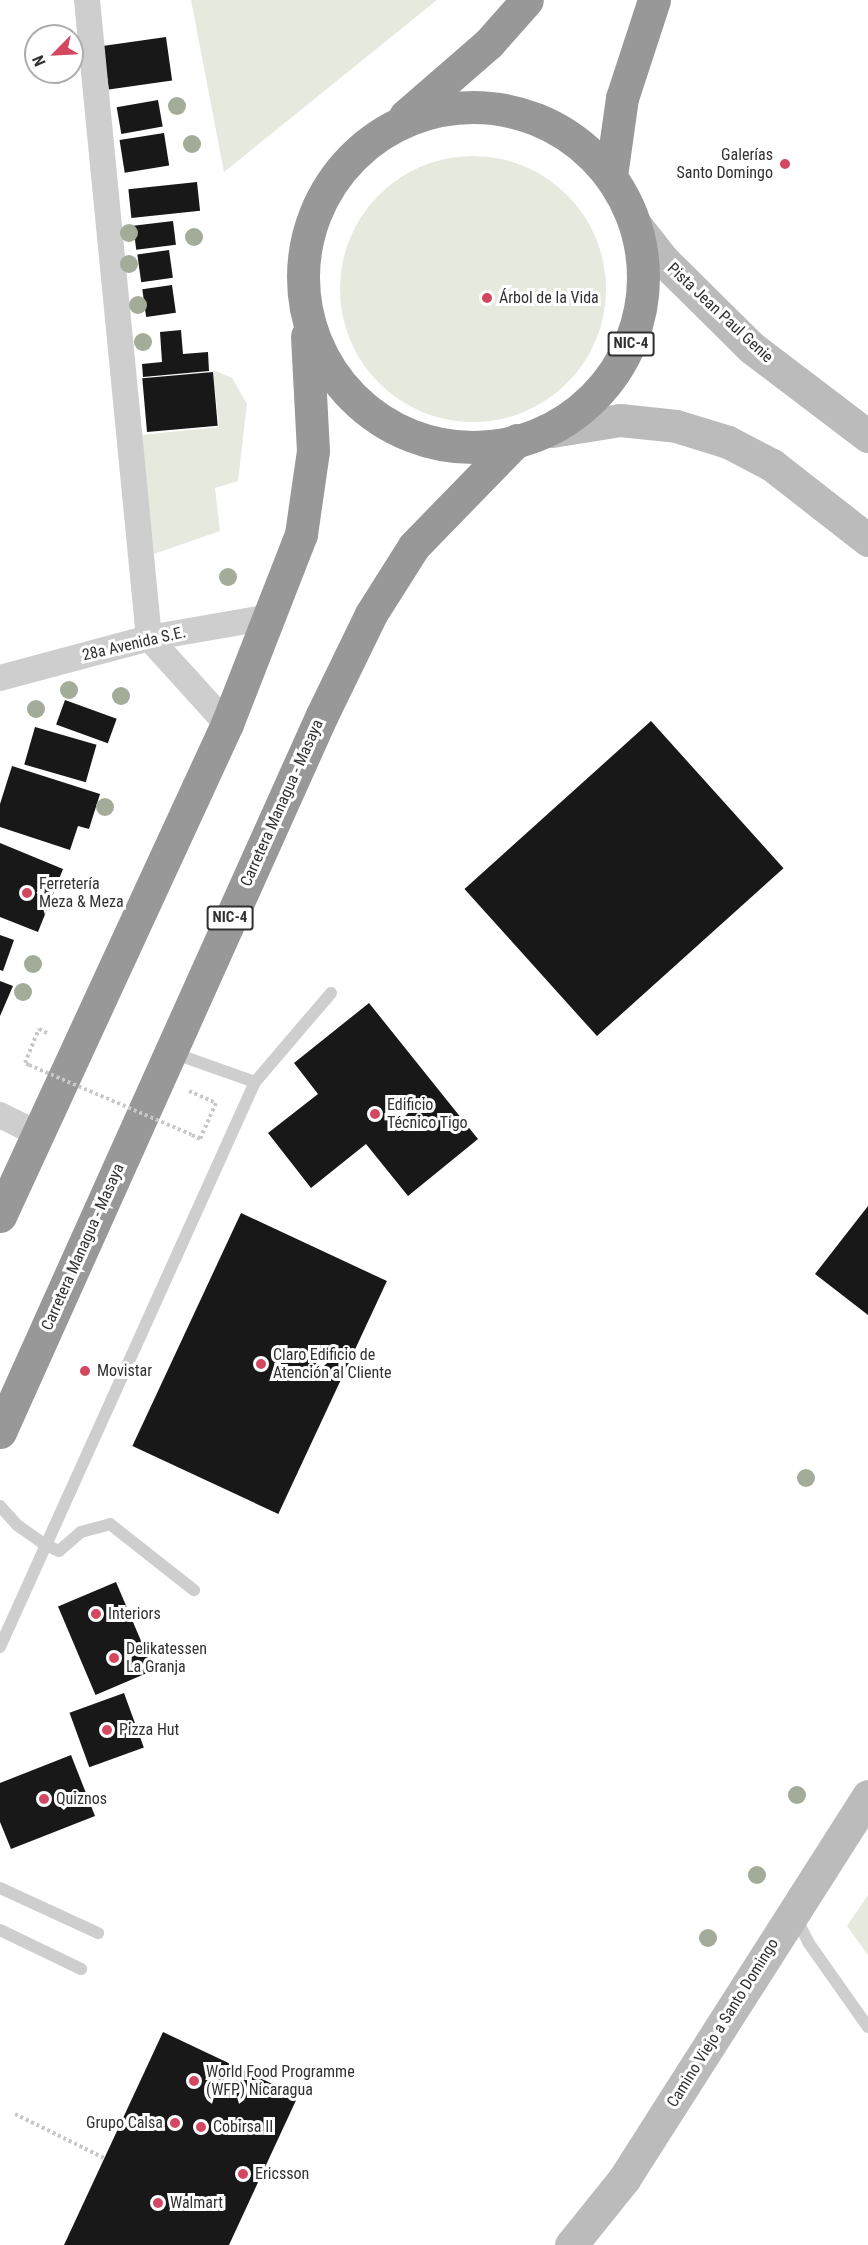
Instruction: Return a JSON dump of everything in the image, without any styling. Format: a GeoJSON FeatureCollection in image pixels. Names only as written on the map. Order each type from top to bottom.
{"type":"FeatureCollection","features":[{"type":"Feature","properties":{"kind":"highway","name":"NIC-4"},"geometry":{"type":"LineString","coordinates":[[0,1216],[36,1133],[227,724],[300,534],[313,451],[303,258],[318,203],[352,155],[399,122],[489,43],[527,0]]}},
{"type":"Feature","properties":{"kind":"highway"},"geometry":{"type":"LineString","coordinates":[[611,177],[622,98],[654,0]]}},
{"type":"Feature","properties":{"kind":"highway","name":"NIC-4"},"geometry":{"type":"LineString","coordinates":[[306,316],[329,369],[362,407],[403,434],[451,448],[517,440],[552,431],[599,394],[631,344],[645,286],[637,227],[611,177],[567,134],[514,110],[455,106],[399,122]]}},
{"type":"Feature","properties":{"kind":"highway","name":"Carretera Managua - Masaya"},"geometry":{"type":"LineString","coordinates":[[0,1432],[170,1052],[371,614],[414,546],[517,440]]}},
{"type":"Feature","properties":{"kind":"main road","name":"Pista Jean Paul Genie"},"geometry":{"type":"LineString","coordinates":[[637,227],[663,260],[752,348],[868,436]]}},
{"type":"Feature","properties":{"kind":"main road"},"geometry":{"type":"LineString","coordinates":[[552,431],[620,420],[676,426],[728,442],[772,465],[868,540]]}},
{"type":"Feature","properties":{"kind":"main road","name":"Camino Viejo a Santo Domingo"},"geometry":{"type":"LineString","coordinates":[[571,2245],[624,2180],[868,1796]]}},
{"type":"Feature","properties":{"kind":"street"},"geometry":{"type":"LineString","coordinates":[[87,0],[149,638],[227,724]]}},
{"type":"Feature","properties":{"kind":"street","name":"28a Avenida S.E."},"geometry":{"type":"LineString","coordinates":[[0,678],[149,638],[269,617]]}},
{"type":"Feature","properties":{"kind":"street"},"geometry":{"type":"LineString","coordinates":[[0,1115],[36,1133]]}},
{"type":"Feature","properties":{"kind":"lane"},"geometry":{"type":"LineString","coordinates":[[0,1647],[255,1082],[331,993]]}},
{"type":"Feature","properties":{"kind":"lane"},"geometry":{"type":"LineString","coordinates":[[170,1052],[255,1082]]}},
{"type":"Feature","properties":{"kind":"lane"},"geometry":{"type":"LineString","coordinates":[[0,1506],[17,1524],[46,1545],[59,1551],[81,1532],[110,1524],[194,1590]]}},
{"type":"Feature","properties":{"kind":"lane"},"geometry":{"type":"LineString","coordinates":[[0,1888],[98,1933]]}},
{"type":"Feature","properties":{"kind":"lane"},"geometry":{"type":"LineString","coordinates":[[793,1912],[808,1942],[868,2027]]}},
{"type":"Feature","properties":{"kind":"lane"},"geometry":{"type":"LineString","coordinates":[[0,1930],[81,1970]]}},
{"type":"Feature","properties":{"kind":"path"},"geometry":{"type":"LineString","coordinates":[[39,1029],[25,1063],[192,1135],[200,1138],[216,1103]]}},
{"type":"Feature","properties":{"kind":"path"},"geometry":{"type":"LineString","coordinates":[[15,2114],[104,2158]]}},
{"type":"Feature","properties":{"kind":"shaded area"},"geometry":{"type":"Polygon","coordinates":[[[191,0],[437,0],[224,172],[191,0]]]}},
{"type":"Feature","properties":{"kind":"shaded area"},"geometry":{"type":"Polygon","coordinates":[[[473,156],[499,159],[524,166],[547,178],[567,195],[584,215],[596,238],[603,263],[606,289],[603,315],[596,340],[584,363],[567,383],[547,400],[524,412],[499,419],[473,422],[447,419],[422,412],[399,400],[379,383],[362,363],[350,340],[343,315],[340,289],[343,263],[350,238],[362,215],[379,195],[399,178],[422,166],[447,159],[473,156]]]}},
{"type":"Feature","properties":{"kind":"shaded area"},"geometry":{"type":"Polygon","coordinates":[[[213,370],[232,378],[247,404],[238,481],[215,488],[220,531],[154,554],[141,435],[219,427],[213,370]]]}},
{"type":"Feature","properties":{"kind":"shaded area"},"geometry":{"type":"Polygon","coordinates":[[[868,1895],[868,1955],[847,1926],[868,1895]]]}},
{"type":"Feature","properties":{"kind":"building"},"geometry":{"type":"Polygon","coordinates":[[[166,37],[172,81],[109,89],[103,46],[166,37]]]}},
{"type":"Feature","properties":{"kind":"building"},"geometry":{"type":"Polygon","coordinates":[[[158,100],[163,127],[121,134],[117,107],[158,100]]]}},
{"type":"Feature","properties":{"kind":"building"},"geometry":{"type":"Polygon","coordinates":[[[164,133],[169,166],[125,173],[120,140],[164,133]]]}},
{"type":"Feature","properties":{"kind":"building"},"geometry":{"type":"Polygon","coordinates":[[[197,182],[200,211],[131,218],[128,189],[197,182]]]}},
{"type":"Feature","properties":{"kind":"building"},"geometry":{"type":"Polygon","coordinates":[[[173,221],[176,245],[136,250],[133,226],[173,221]]]}},
{"type":"Feature","properties":{"kind":"building"},"geometry":{"type":"Polygon","coordinates":[[[169,250],[173,278],[141,282],[137,254],[169,250]]]}},
{"type":"Feature","properties":{"kind":"building"},"geometry":{"type":"Polygon","coordinates":[[[172,285],[176,313],[146,317],[142,289],[172,285]]]}},
{"type":"Feature","properties":{"kind":"building"},"geometry":{"type":"Polygon","coordinates":[[[181,330],[183,354],[208,352],[209,371],[143,377],[142,364],[162,362],[160,332],[181,330]]]}},
{"type":"Feature","properties":{"kind":"building"},"geometry":{"type":"Polygon","coordinates":[[[213,372],[218,426],[147,432],[142,378],[213,372]]]}},
{"type":"Feature","properties":{"kind":"building"},"geometry":{"type":"Polygon","coordinates":[[[65,700],[117,719],[108,743],[56,724],[65,700]]]}},
{"type":"Feature","properties":{"kind":"building"},"geometry":{"type":"Polygon","coordinates":[[[651,721],[783,868],[597,1036],[464,889],[651,721]]]}},
{"type":"Feature","properties":{"kind":"building"},"geometry":{"type":"Polygon","coordinates":[[[35,727],[97,745],[86,782],[24,764],[35,727]]]}},
{"type":"Feature","properties":{"kind":"building"},"geometry":{"type":"Polygon","coordinates":[[[12,766],[100,794],[89,829],[78,826],[70,850],[0,827],[0,804],[12,766]]]}},
{"type":"Feature","properties":{"kind":"building","name":"Ferretería Meza & Meza"},"geometry":{"type":"Polygon","coordinates":[[[0,843],[63,869],[38,932],[0,917],[0,843]]]}},
{"type":"Feature","properties":{"kind":"building"},"geometry":{"type":"Polygon","coordinates":[[[0,935],[14,940],[3,971],[0,970],[0,935]]]}},
{"type":"Feature","properties":{"kind":"building"},"geometry":{"type":"Polygon","coordinates":[[[0,981],[13,986],[0,1016],[0,981]]]}},
{"type":"Feature","properties":{"kind":"building","name":"Edificio Técnico Tigo"},"geometry":{"type":"Polygon","coordinates":[[[369,1003],[478,1139],[408,1196],[366,1144],[311,1188],[268,1133],[318,1094],[294,1063],[369,1003]]]}},
{"type":"Feature","properties":{"kind":"building"},"geometry":{"type":"Polygon","coordinates":[[[868,1206],[868,1315],[815,1274],[868,1206]]]}},
{"type":"Feature","properties":{"kind":"building","name":"Claro Edificio de Atención al Cliente"},"geometry":{"type":"Polygon","coordinates":[[[241,1213],[387,1281],[278,1514],[132,1446],[241,1213]]]}},
{"type":"Feature","properties":{"kind":"building"},"geometry":{"type":"Polygon","coordinates":[[[116,1582],[154,1670],[96,1695],[58,1607],[116,1582]]]}},
{"type":"Feature","properties":{"kind":"building","name":"Pizza Hut"},"geometry":{"type":"Polygon","coordinates":[[[124,1693],[144,1748],[89,1767],[69,1713],[124,1693]]]}},
{"type":"Feature","properties":{"kind":"building","name":"Quiznos"},"geometry":{"type":"Polygon","coordinates":[[[71,1755],[95,1816],[11,1849],[0,1822],[0,1783],[71,1755]]]}},
{"type":"Feature","properties":{"kind":"building","name":"Cobirsa II"},"geometry":{"type":"Polygon","coordinates":[[[163,2032],[298,2096],[229,2245],[64,2245],[163,2032]]]}},
{"type":"Feature","properties":{"kind":"place","name":"Galerías Santo Domingo"},"geometry":{"type":"Point","coordinates":[785,164]}},
{"type":"Feature","properties":{"kind":"place","name":"Árbol de la Vida"},"geometry":{"type":"Point","coordinates":[487,298]}},
{"type":"Feature","properties":{"kind":"place","name":"Ferretería Meza & Meza"},"geometry":{"type":"Point","coordinates":[27,893]}},
{"type":"Feature","properties":{"kind":"place","name":"Edificio Técnico Tigo"},"geometry":{"type":"Point","coordinates":[375,1114]}},
{"type":"Feature","properties":{"kind":"place","name":"Claro Edificio de Atención al Cliente"},"geometry":{"type":"Point","coordinates":[261,1364]}},
{"type":"Feature","properties":{"kind":"place","name":"Movistar"},"geometry":{"type":"Point","coordinates":[85,1371]}},
{"type":"Feature","properties":{"kind":"place","name":"Interiors"},"geometry":{"type":"Point","coordinates":[96,1614]}},
{"type":"Feature","properties":{"kind":"place","name":"Delikatessen La Granja"},"geometry":{"type":"Point","coordinates":[114,1658]}},
{"type":"Feature","properties":{"kind":"place","name":"Pizza Hut"},"geometry":{"type":"Point","coordinates":[107,1730]}},
{"type":"Feature","properties":{"kind":"place","name":"Quiznos"},"geometry":{"type":"Point","coordinates":[44,1799]}},
{"type":"Feature","properties":{"kind":"place","name":"World Food Programme (WFP) Nicaragua"},"geometry":{"type":"Point","coordinates":[194,2081]}},
{"type":"Feature","properties":{"kind":"place","name":"Grupo Calsa"},"geometry":{"type":"Point","coordinates":[175,2123]}},
{"type":"Feature","properties":{"kind":"place","name":"Cobirsa II"},"geometry":{"type":"Point","coordinates":[201,2127]}},
{"type":"Feature","properties":{"kind":"place","name":"Ericsson"},"geometry":{"type":"Point","coordinates":[243,2174]}},
{"type":"Feature","properties":{"kind":"place","name":"Walmart"},"geometry":{"type":"Point","coordinates":[158,2203]}}]}
